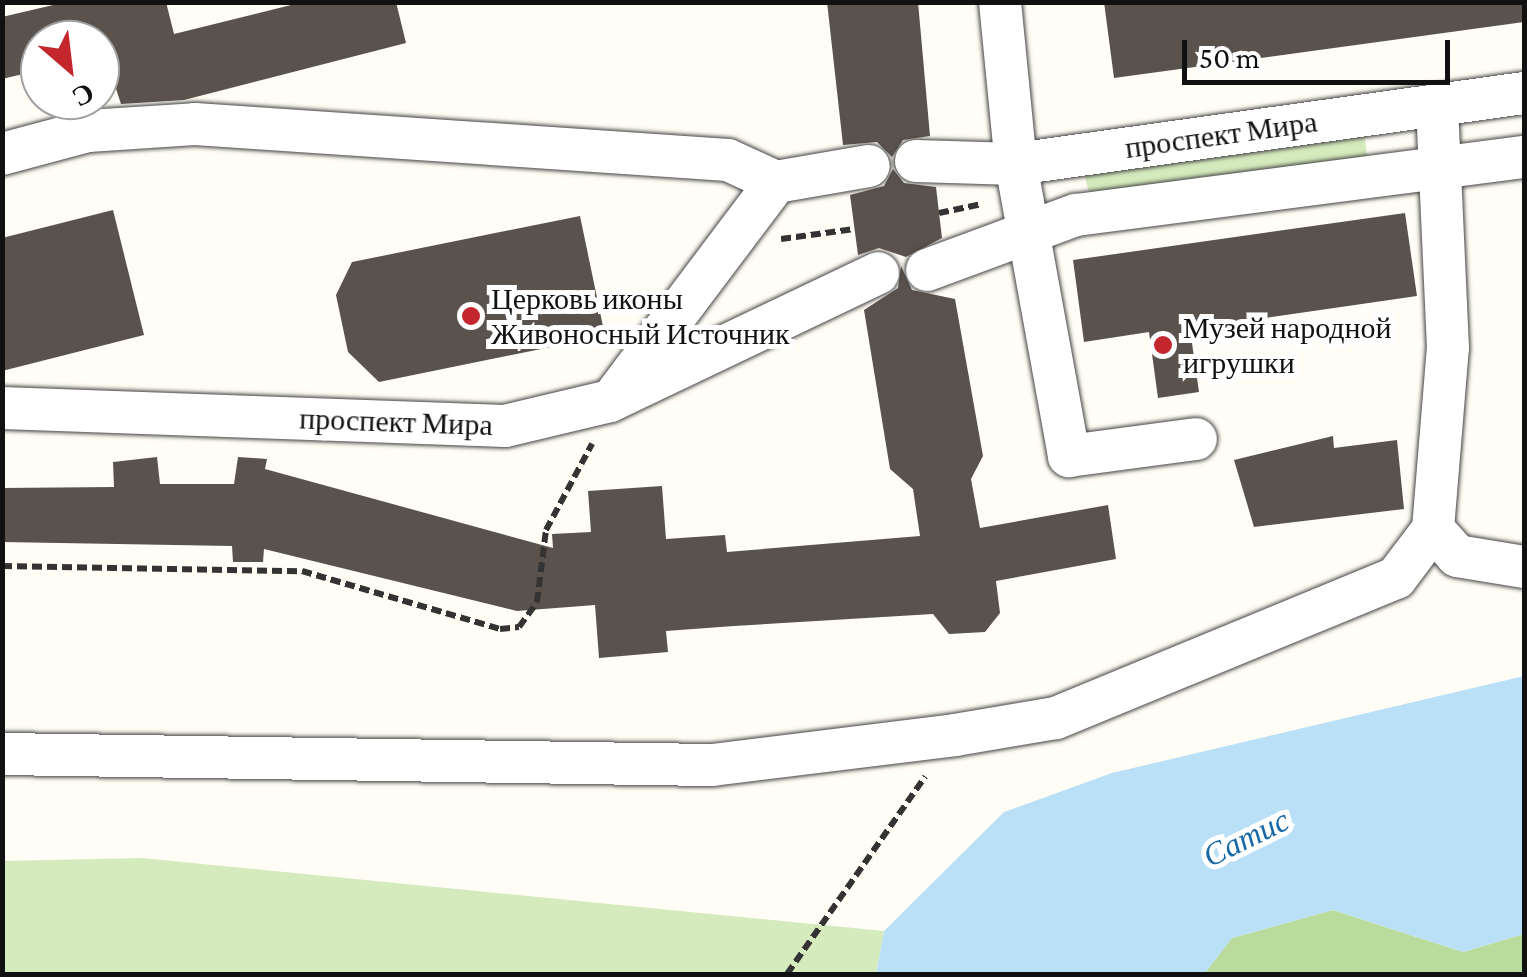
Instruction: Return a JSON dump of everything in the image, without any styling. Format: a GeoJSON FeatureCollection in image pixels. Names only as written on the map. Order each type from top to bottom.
{"type":"FeatureCollection","features":[{"type":"Feature","properties":{"kind":"street"},"geometry":{"type":"LineString","coordinates":[[1000,2],[1016,164],[1069,456],[1196,439]]}},
{"type":"Feature","properties":{"kind":"street","name":"проспект Мира"},"geometry":{"type":"LineString","coordinates":[[916,161],[1016,164],[1524,92]]}},
{"type":"Feature","properties":{"kind":"street"},"geometry":{"type":"LineString","coordinates":[[2,754],[712,765],[955,735],[1056,718],[1396,578],[1433,529],[1448,348],[1443,168],[1437,105]]}},
{"type":"Feature","properties":{"kind":"street"},"geometry":{"type":"LineString","coordinates":[[2,154],[88,131],[195,124],[728,160],[776,182],[869,166]]}},
{"type":"Feature","properties":{"kind":"street","name":"проспект Мира"},"geometry":{"type":"LineString","coordinates":[[927,270],[1028,226],[1524,157]]}},
{"type":"Feature","properties":{"kind":"street"},"geometry":{"type":"LineString","coordinates":[[610,401],[776,182]]}},
{"type":"Feature","properties":{"kind":"street","name":"проспект Мира"},"geometry":{"type":"LineString","coordinates":[[2,408],[504,426],[610,401],[878,273]]}},
{"type":"Feature","properties":{"kind":"street"},"geometry":{"type":"LineString","coordinates":[[1433,529],[1458,556],[1524,567]]}},
{"type":"Feature","properties":{"kind":"path"},"geometry":{"type":"LineString","coordinates":[[731,242],[854,230]]}},
{"type":"Feature","properties":{"kind":"path"},"geometry":{"type":"LineString","coordinates":[[2,566],[302,570],[500,630],[520,627],[537,602],[546,530],[610,401]]}},
{"type":"Feature","properties":{"kind":"path"},"geometry":{"type":"LineString","coordinates":[[788,974],[955,735]]}},
{"type":"Feature","properties":{"kind":"green space"},"geometry":{"type":"Polygon","coordinates":[[[1364,134],[1368,162],[1091,199],[1083,171],[1364,134]]]}},
{"type":"Feature","properties":{"kind":"green space"},"geometry":{"type":"Polygon","coordinates":[[[142,858],[884,931],[876,974],[3,974],[2,861],[142,858]]]}},
{"type":"Feature","properties":{"kind":"green space"},"geometry":{"type":"Polygon","coordinates":[[[1333,910],[1463,952],[1524,934],[1524,974],[1204,974],[1232,938],[1333,910]]]}},
{"type":"Feature","properties":{"kind":"water","name":"Сатис"},"geometry":{"type":"Polygon","coordinates":[[[1524,676],[1524,934],[1463,952],[1333,910],[1232,938],[1204,974],[876,974],[884,931],[1004,812],[1112,773],[1524,676]]]}},
{"type":"Feature","properties":{"kind":"building"},"geometry":{"type":"Polygon","coordinates":[[[66,2],[166,2],[174,34],[303,2],[396,2],[406,43],[184,100],[121,104],[120,20],[20,20],[20,75],[2,79],[2,17],[66,2]]]}},
{"type":"Feature","properties":{"kind":"building"},"geometry":{"type":"Polygon","coordinates":[[[827,2],[918,2],[930,136],[903,140],[892,157],[877,142],[843,145],[827,2]]]}},
{"type":"Feature","properties":{"kind":"building"},"geometry":{"type":"Polygon","coordinates":[[[1104,2],[1524,2],[1524,22],[1114,78],[1104,2]]]}},
{"type":"Feature","properties":{"kind":"building"},"geometry":{"type":"Polygon","coordinates":[[[893,169],[904,183],[936,187],[942,238],[906,257],[879,248],[858,255],[850,195],[884,186],[893,169]]]}},
{"type":"Feature","properties":{"kind":"building"},"geometry":{"type":"Polygon","coordinates":[[[113,210],[144,335],[2,371],[2,238],[113,210]]]}},
{"type":"Feature","properties":{"kind":"building"},"geometry":{"type":"Polygon","coordinates":[[[1405,213],[1417,296],[1190,329],[1199,392],[1158,398],[1149,332],[1084,342],[1073,260],[1405,213]]]}},
{"type":"Feature","properties":{"kind":"building","name":"Церковь иконы Живоносный Источник"},"geometry":{"type":"Polygon","coordinates":[[[580,216],[605,336],[379,382],[348,352],[336,295],[352,262],[580,216]]]}},
{"type":"Feature","properties":{"kind":"building"},"geometry":{"type":"Polygon","coordinates":[[[901,266],[912,290],[955,299],[983,456],[971,479],[980,528],[1108,505],[1116,559],[996,581],[1000,613],[985,632],[949,634],[933,614],[734,626],[666,631],[668,652],[599,658],[595,605],[517,611],[264,549],[263,562],[233,562],[232,546],[2,542],[2,488],[114,487],[113,462],[157,457],[160,484],[234,484],[238,457],[267,459],[265,469],[553,548],[552,534],[591,532],[588,491],[662,486],[666,539],[725,535],[727,552],[920,536],[913,489],[890,469],[864,310],[898,288],[901,266]]]}},
{"type":"Feature","properties":{"kind":"building"},"geometry":{"type":"Polygon","coordinates":[[[1333,436],[1334,448],[1397,440],[1404,509],[1254,527],[1234,460],[1333,436]]]}},
{"type":"Feature","properties":{"kind":"place","name":"Церковь иконы Живоносный Источник"},"geometry":{"type":"Point","coordinates":[471,316]}},
{"type":"Feature","properties":{"kind":"place","name":"Музей народной игрушки"},"geometry":{"type":"Point","coordinates":[1163,345]}}]}
